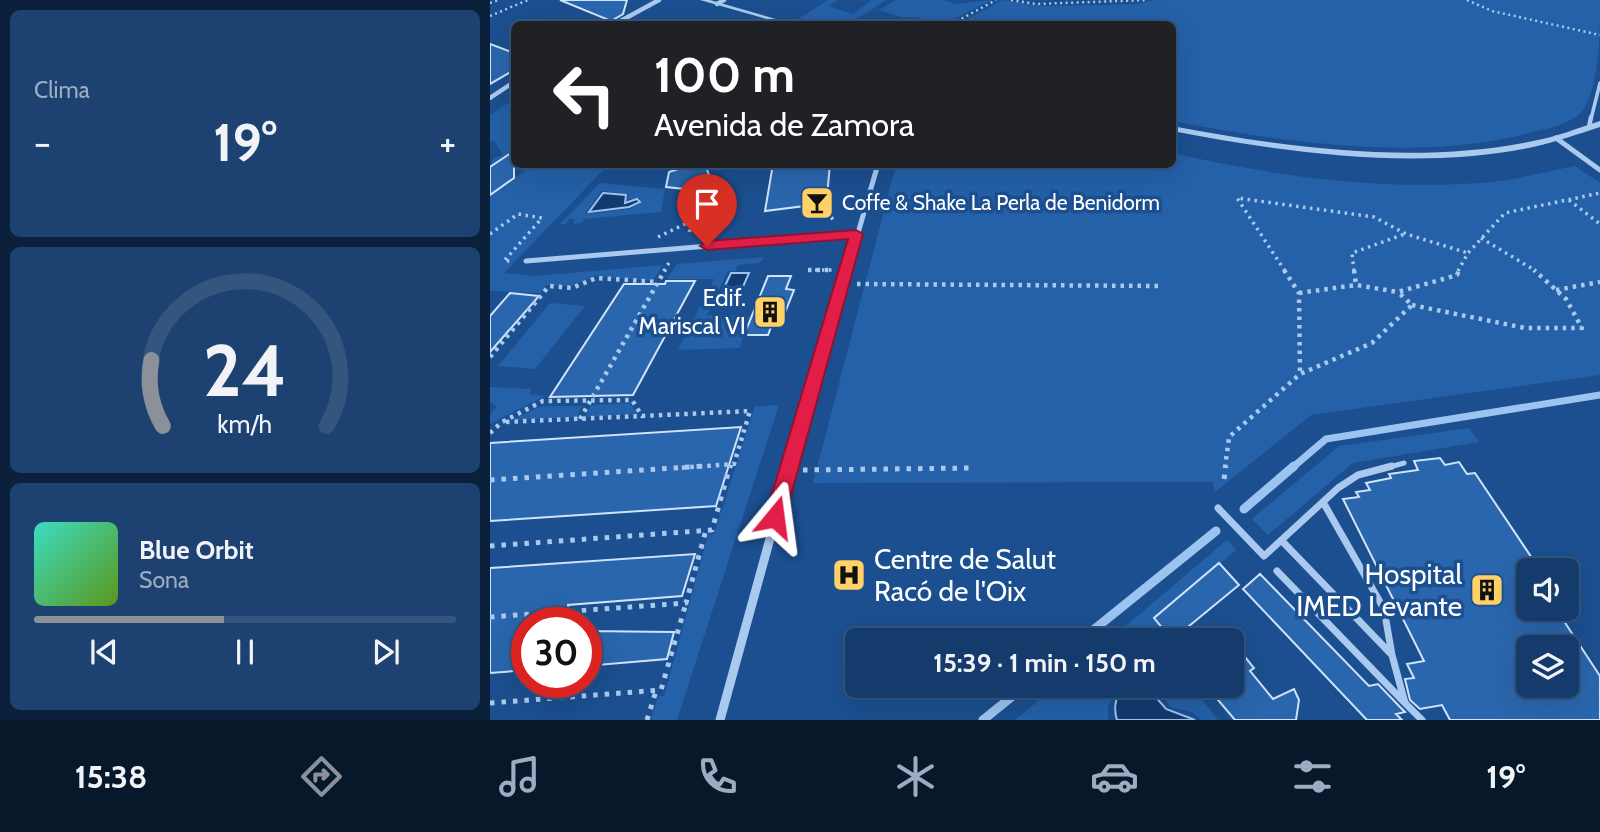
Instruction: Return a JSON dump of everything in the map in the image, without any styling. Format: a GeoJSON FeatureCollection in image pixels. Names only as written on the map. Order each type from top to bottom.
{"type":"FeatureCollection","features":[{"type":"Feature","properties":{"kind":"street"},"geometry":{"type":"LineString","coordinates":[[620,21],[659,0]]}},
{"type":"Feature","properties":{"kind":"street"},"geometry":{"type":"LineString","coordinates":[[703,0],[721,2],[781,21]]}},
{"type":"Feature","properties":{"kind":"street"},"geometry":{"type":"LineString","coordinates":[[490,98],[511,84]]}},
{"type":"Feature","properties":{"kind":"street"},"geometry":{"type":"LineString","coordinates":[[1176,129],[1282,147],[1385,155],[1448,155],[1525,146],[1600,124]]}},
{"type":"Feature","properties":{"kind":"street"},"geometry":{"type":"LineString","coordinates":[[1556,138],[1600,170]]}},
{"type":"Feature","properties":{"kind":"street"},"geometry":{"type":"LineString","coordinates":[[720,720],[876,168]]}},
{"type":"Feature","properties":{"kind":"street"},"geometry":{"type":"LineString","coordinates":[[526,261],[856,234]]}},
{"type":"Feature","properties":{"kind":"lane"},"geometry":{"type":"LineString","coordinates":[[1589,127],[1600,83]]}},
{"type":"Feature","properties":{"kind":"lane"},"geometry":{"type":"LineString","coordinates":[[1218,508],[1264,556],[1358,475],[1404,463]]}},
{"type":"Feature","properties":{"kind":"lane"},"geometry":{"type":"LineString","coordinates":[[1324,502],[1384,609],[1392,655],[1405,702]]}},
{"type":"Feature","properties":{"kind":"lane"},"geometry":{"type":"LineString","coordinates":[[1282,541],[1392,655]]}},
{"type":"Feature","properties":{"kind":"lane"},"geometry":{"type":"LineString","coordinates":[[1277,571],[1423,720]]}},
{"type":"Feature","properties":{"kind":"path"},"geometry":{"type":"LineString","coordinates":[[490,3],[499,0]]}},
{"type":"Feature","properties":{"kind":"path"},"geometry":{"type":"LineString","coordinates":[[490,16],[528,0]]}},
{"type":"Feature","properties":{"kind":"path"},"geometry":{"type":"LineString","coordinates":[[958,21],[996,0]]}},
{"type":"Feature","properties":{"kind":"path"},"geometry":{"type":"LineString","coordinates":[[1011,0],[1036,4],[1148,0]]}},
{"type":"Feature","properties":{"kind":"path"},"geometry":{"type":"LineString","coordinates":[[1467,0],[1492,10],[1600,35]]}},
{"type":"Feature","properties":{"kind":"path"},"geometry":{"type":"LineString","coordinates":[[1299,293],[1356,285],[1398,292],[1458,275],[1460,265],[1468,253],[1505,213],[1600,193]]}},
{"type":"Feature","properties":{"kind":"path"},"geometry":{"type":"LineString","coordinates":[[1300,374],[1299,293],[1237,198],[1374,217],[1406,234],[1468,253]]}},
{"type":"Feature","properties":{"kind":"path"},"geometry":{"type":"LineString","coordinates":[[1568,200],[1600,224]]}},
{"type":"Feature","properties":{"kind":"path"},"geometry":{"type":"LineString","coordinates":[[707,246],[718,204]]}},
{"type":"Feature","properties":{"kind":"path"},"geometry":{"type":"LineString","coordinates":[[490,234],[518,214],[542,218],[504,261],[526,261]]}},
{"type":"Feature","properties":{"kind":"path"},"geometry":{"type":"LineString","coordinates":[[693,220],[689,234],[659,235],[693,220]]}},
{"type":"Feature","properties":{"kind":"path"},"geometry":{"type":"LineString","coordinates":[[1356,285],[1352,253],[1406,234]]}},
{"type":"Feature","properties":{"kind":"path"},"geometry":{"type":"LineString","coordinates":[[1398,292],[1412,305],[1525,328],[1582,328],[1576,309],[1524,261],[1481,238]]}},
{"type":"Feature","properties":{"kind":"path"},"geometry":{"type":"LineString","coordinates":[[580,419],[678,249]]}},
{"type":"Feature","properties":{"kind":"path"},"geometry":{"type":"LineString","coordinates":[[808,270],[847,270]]}},
{"type":"Feature","properties":{"kind":"path"},"geometry":{"type":"LineString","coordinates":[[490,357],[550,286],[572,288],[596,278],[658,282]]}},
{"type":"Feature","properties":{"kind":"path"},"geometry":{"type":"LineString","coordinates":[[1555,290],[1600,282]]}},
{"type":"Feature","properties":{"kind":"path"},"geometry":{"type":"LineString","coordinates":[[842,284],[1161,286]]}},
{"type":"Feature","properties":{"kind":"path"},"geometry":{"type":"LineString","coordinates":[[1224,479],[1229,437],[1300,374],[1372,343],[1412,305]]}},
{"type":"Feature","properties":{"kind":"path"},"geometry":{"type":"LineString","coordinates":[[490,433],[502,422],[542,401],[632,400],[642,416]]}},
{"type":"Feature","properties":{"kind":"path"},"geometry":{"type":"LineString","coordinates":[[490,480],[734,464],[750,411],[502,422]]}},
{"type":"Feature","properties":{"kind":"path"},"geometry":{"type":"LineString","coordinates":[[490,546],[712,530],[731,464]]}},
{"type":"Feature","properties":{"kind":"path"},"geometry":{"type":"LineString","coordinates":[[789,469],[972,468]]}},
{"type":"Feature","properties":{"kind":"path"},"geometry":{"type":"LineString","coordinates":[[490,704],[661,690],[706,530]]}},
{"type":"Feature","properties":{"kind":"path"},"geometry":{"type":"LineString","coordinates":[[490,617],[686,603]]}},
{"type":"Feature","properties":{"kind":"path"},"geometry":{"type":"LineString","coordinates":[[648,720],[656,690]]}},
{"type":"Feature","properties":{"kind":"shaded area"},"geometry":{"type":"Polygon","coordinates":[[[828,0],[839,0],[828,6],[853,14],[872,0],[886,0],[851,21],[798,19],[828,0]]]}},
{"type":"Feature","properties":{"kind":"shaded area"},"geometry":{"type":"Polygon","coordinates":[[[896,0],[942,0],[956,4],[991,0],[951,21],[919,21],[919,17],[901,17],[879,10],[896,0]]]}},
{"type":"Feature","properties":{"kind":"shaded area"},"geometry":{"type":"Polygon","coordinates":[[[1003,0],[1043,6],[1137,4],[1154,0],[1600,0],[1598,56],[1593,85],[1584,109],[1574,118],[1556,126],[1494,141],[1402,148],[1308,142],[1176,122],[1176,21],[964,21],[1003,0]]]}},
{"type":"Feature","properties":{"kind":"shaded area"},"geometry":{"type":"Polygon","coordinates":[[[511,101],[511,152],[490,166],[494,158],[503,155],[494,141],[490,141],[490,115],[511,101]]]}},
{"type":"Feature","properties":{"kind":"shaded area"},"geometry":{"type":"Polygon","coordinates":[[[1176,154],[1287,174],[1364,183],[1441,185],[1492,182],[1575,166],[1600,183],[1600,375],[1311,415],[1215,492],[1213,482],[813,483],[895,168],[1176,168],[1176,154]]]}},
{"type":"Feature","properties":{"kind":"shaded area"},"geometry":{"type":"Polygon","coordinates":[[[529,168],[605,168],[504,273],[535,276],[663,265],[653,281],[595,276],[571,286],[547,285],[540,293],[490,291],[490,195],[529,168]]]}},
{"type":"Feature","properties":{"kind":"shaded area"},"geometry":{"type":"Polygon","coordinates":[[[600,183],[665,189],[661,212],[584,219],[582,223],[573,224],[575,219],[569,219],[566,224],[559,225],[600,183]],[[601,191],[585,214],[630,209],[642,202],[639,198],[626,200],[629,194],[601,191]]]}},
{"type":"Feature","properties":{"kind":"shaded area"},"geometry":{"type":"Polygon","coordinates":[[[603,193],[626,195],[625,203],[637,199],[640,202],[629,207],[589,212],[603,193]]]}},
{"type":"Feature","properties":{"kind":"shaded area"},"geometry":{"type":"Polygon","coordinates":[[[764,257],[760,263],[738,265],[735,271],[728,271],[707,315],[749,316],[740,348],[678,350],[714,279],[667,279],[677,264],[764,257]]]}},
{"type":"Feature","properties":{"kind":"shaded area"},"geometry":{"type":"Polygon","coordinates":[[[731,273],[749,273],[735,305],[716,305],[731,273]]]}},
{"type":"Feature","properties":{"kind":"shaded area"},"geometry":{"type":"Polygon","coordinates":[[[550,303],[585,306],[535,369],[498,366],[550,303]]]}},
{"type":"Feature","properties":{"kind":"shaded area"},"geometry":{"type":"Polygon","coordinates":[[[490,387],[532,389],[529,394],[545,396],[490,424],[490,415],[497,406],[490,402],[490,387]]]}},
{"type":"Feature","properties":{"kind":"shaded area"},"geometry":{"type":"Polygon","coordinates":[[[630,403],[637,414],[585,417],[591,405],[630,403]]]}},
{"type":"Feature","properties":{"kind":"shaded area"},"geometry":{"type":"Polygon","coordinates":[[[779,405],[677,720],[651,720],[658,696],[664,696],[708,535],[714,534],[755,406],[779,405]]]}},
{"type":"Feature","properties":{"kind":"shaded area"},"geometry":{"type":"Polygon","coordinates":[[[541,406],[582,406],[577,417],[513,420],[541,406]]]}},
{"type":"Feature","properties":{"kind":"shaded area"},"geometry":{"type":"Polygon","coordinates":[[[1469,428],[1479,442],[1353,463],[1268,535],[1252,519],[1339,446],[1469,428]]]}},
{"type":"Feature","properties":{"kind":"shaded area"},"geometry":{"type":"Polygon","coordinates":[[[1227,540],[1236,550],[1155,618],[1163,628],[1123,628],[1227,540]]]}},
{"type":"Feature","properties":{"kind":"shaded area"},"geometry":{"type":"Polygon","coordinates":[[[1042,698],[1112,698],[1108,706],[1108,720],[1015,720],[1042,698]]]}},
{"type":"Feature","properties":{"kind":"shaded area"},"geometry":{"type":"Polygon","coordinates":[[[1156,698],[1166,709],[1195,720],[1117,720],[1116,700],[1156,698]]]}},
{"type":"Feature","properties":{"kind":"shaded area"},"geometry":{"type":"Polygon","coordinates":[[[1164,698],[1201,698],[1218,720],[1202,720],[1192,712],[1171,707],[1164,698]]]}},
{"type":"Feature","properties":{"kind":"building"},"geometry":{"type":"Polygon","coordinates":[[[560,0],[627,0],[623,14],[611,21],[560,0]]]}},
{"type":"Feature","properties":{"kind":"building"},"geometry":{"type":"Polygon","coordinates":[[[490,44],[511,52],[511,72],[490,84],[490,44]]]}},
{"type":"Feature","properties":{"kind":"building"},"geometry":{"type":"Polygon","coordinates":[[[511,153],[514,178],[490,195],[490,167],[511,153]]]}},
{"type":"Feature","properties":{"kind":"building"},"geometry":{"type":"Polygon","coordinates":[[[682,168],[706,168],[715,192],[666,187],[669,172],[682,168]]]}},
{"type":"Feature","properties":{"kind":"building"},"geometry":{"type":"Polygon","coordinates":[[[772,168],[830,168],[826,207],[805,209],[805,206],[765,211],[772,168]]]}},
{"type":"Feature","properties":{"kind":"building","name":"Edif. Mariscal VI"},"geometry":{"type":"Polygon","coordinates":[[[768,276],[791,276],[786,289],[794,290],[782,320],[774,319],[768,335],[744,335],[768,276]]]}},
{"type":"Feature","properties":{"kind":"building"},"geometry":{"type":"Polygon","coordinates":[[[666,281],[695,281],[633,395],[550,397],[624,284],[665,284],[666,281]]]}},
{"type":"Feature","properties":{"kind":"building"},"geometry":{"type":"Polygon","coordinates":[[[510,293],[539,296],[490,352],[490,316],[510,293]]]}},
{"type":"Feature","properties":{"kind":"building"},"geometry":{"type":"Polygon","coordinates":[[[741,427],[716,506],[490,521],[490,443],[741,427]]]}},
{"type":"Feature","properties":{"kind":"building","name":"Hospital IMED Levante"},"geometry":{"type":"Polygon","coordinates":[[[1440,458],[1445,465],[1459,462],[1467,474],[1475,473],[1532,558],[1516,558],[1516,621],[1564,621],[1573,635],[1516,635],[1516,698],[1579,698],[1579,644],[1600,676],[1600,720],[1450,720],[1442,705],[1420,709],[1410,700],[1405,679],[1414,678],[1407,664],[1424,661],[1343,499],[1359,497],[1356,492],[1370,490],[1366,483],[1391,478],[1389,474],[1418,470],[1414,461],[1440,458]]]}},
{"type":"Feature","properties":{"kind":"building"},"geometry":{"type":"Polygon","coordinates":[[[695,554],[682,596],[568,607],[511,607],[511,671],[490,673],[490,568],[695,554]]]}},
{"type":"Feature","properties":{"kind":"building"},"geometry":{"type":"Polygon","coordinates":[[[1219,563],[1239,585],[1187,628],[1162,628],[1154,618],[1219,563]]]}},
{"type":"Feature","properties":{"kind":"building"},"geometry":{"type":"Polygon","coordinates":[[[1260,574],[1369,686],[1378,684],[1405,712],[1396,714],[1402,720],[1367,720],[1243,589],[1260,574]]]}},
{"type":"Feature","properties":{"kind":"building"},"geometry":{"type":"Polygon","coordinates":[[[602,631],[674,632],[667,659],[602,665],[602,631]]]}},
{"type":"Feature","properties":{"kind":"building"},"geometry":{"type":"Polygon","coordinates":[[[1244,656],[1254,668],[1250,671],[1273,699],[1294,689],[1299,700],[1296,720],[1235,720],[1216,698],[1244,698],[1244,656]]]}},
{"type":"Feature","properties":{"kind":"waterway"},"geometry":{"type":"LineString","coordinates":[[1292,468],[1326,439],[1600,395]]}},
{"type":"Feature","properties":{"kind":"waterway"},"geometry":{"type":"LineString","coordinates":[[1244,509],[1294,466]]}},
{"type":"Feature","properties":{"kind":"waterway"},"geometry":{"type":"LineString","coordinates":[[1096,628],[1216,531]]}},
{"type":"Feature","properties":{"kind":"waterway"},"geometry":{"type":"LineString","coordinates":[[983,720],[1010,698]]}},
{"type":"Feature","properties":{"kind":"place","name":"Coffe & Shake La Perla de Benidorm"},"geometry":{"type":"Point","coordinates":[817,203]}},
{"type":"Feature","properties":{"kind":"place","name":"Edif. Mariscal VI"},"geometry":{"type":"Point","coordinates":[770,312]}},
{"type":"Feature","properties":{"kind":"place","name":"Centre de Salut Racó de l'Oix"},"geometry":{"type":"Point","coordinates":[849,575]}},
{"type":"Feature","properties":{"kind":"place","name":"Hospital IMED Levante"},"geometry":{"type":"Point","coordinates":[1487,590]}},
{"type":"Feature","properties":{"kind":"route"},"geometry":{"type":"LineString","coordinates":[[707,246],[856,234],[775,517]]}}]}
